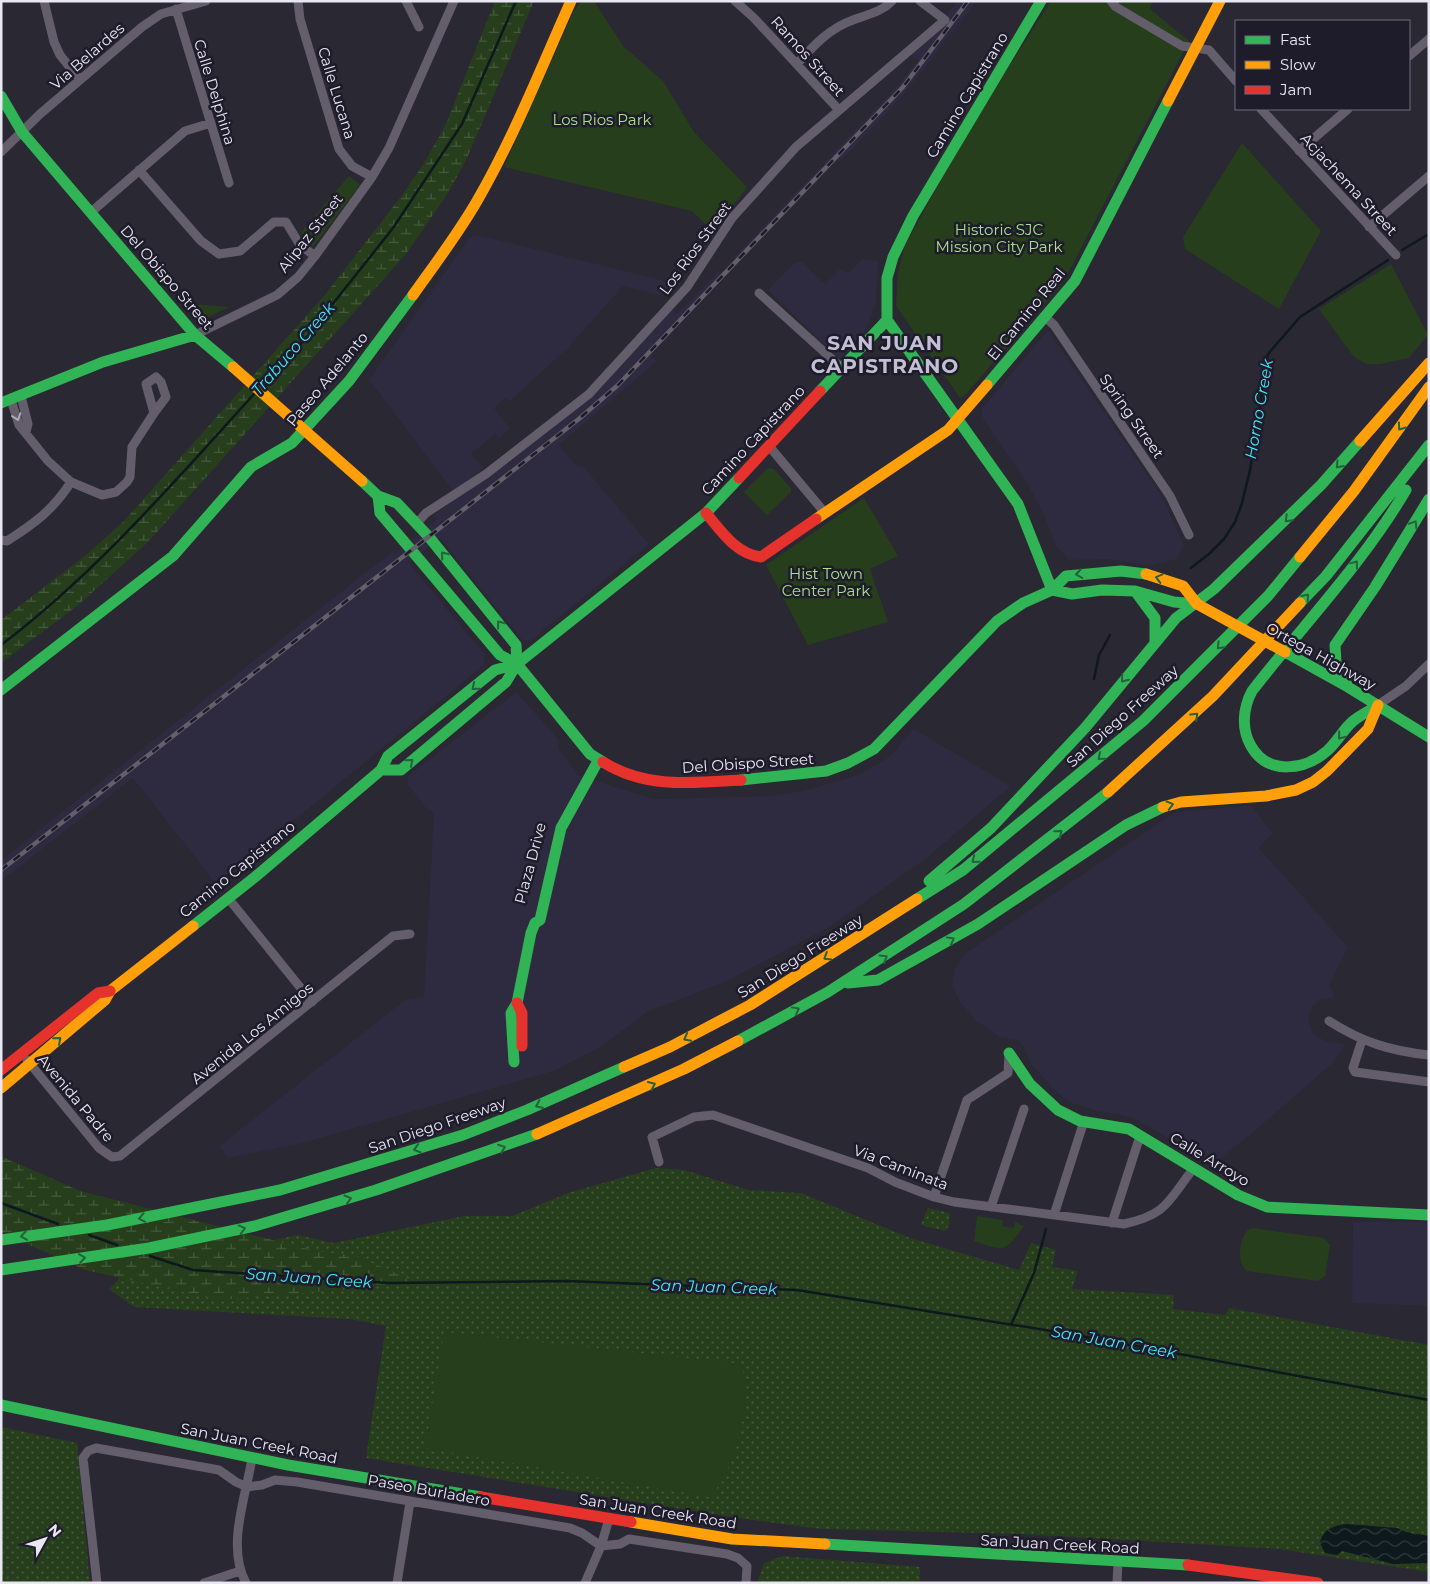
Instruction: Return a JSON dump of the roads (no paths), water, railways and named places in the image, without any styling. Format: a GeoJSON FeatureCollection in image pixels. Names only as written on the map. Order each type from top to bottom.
{"type":"FeatureCollection","features":[{"type":"Feature","properties":{"kind":"main road","name":"Paseo Adelanto"},"geometry":{"type":"LineString","coordinates":[[1,690],[172,556],[251,467],[292,443],[354,373],[461,228],[505,148],[571,1]]}},
{"type":"Feature","properties":{"kind":"main road","name":"Camino Capistrano"},"geometry":{"type":"LineString","coordinates":[[382,770],[401,770],[506,682],[517,664],[706,512],[769,446],[779,432],[843,369],[887,320],[888,278],[893,257],[913,216],[1041,1]]}},
{"type":"Feature","properties":{"kind":"main road","name":"El Camino Real"},"geometry":{"type":"LineString","coordinates":[[706,512],[744,552],[755,557],[766,555],[946,432],[1046,318],[1075,281],[1220,1]]}},
{"type":"Feature","properties":{"kind":"main road","name":"Del Obispo Street"},"geometry":{"type":"LineString","coordinates":[[1,96],[22,132],[194,335],[288,414],[378,496],[396,503],[416,523],[516,645],[517,664]]}},
{"type":"Feature","properties":{"kind":"main road"},"geometry":{"type":"LineString","coordinates":[[887,320],[1018,504],[1052,590]]}},
{"type":"Feature","properties":{"kind":"main road","name":"Alipaz Street"},"geometry":{"type":"LineString","coordinates":[[11,400],[104,362],[194,335]]}},
{"type":"Feature","properties":{"kind":"main road"},"geometry":{"type":"LineString","coordinates":[[884,922],[991,828],[1085,728],[1176,618],[1196,604],[1267,540],[1321,485],[1429,363]]}},
{"type":"Feature","properties":{"kind":"main road","name":"San Diego Freeway"},"geometry":{"type":"LineString","coordinates":[[1,1240],[107,1225],[205,1206],[326,1177],[463,1135],[528,1110],[678,1043],[750,1005],[884,922],[963,870],[1144,720],[1203,664],[1280,581],[1354,490],[1429,387]]}},
{"type":"Feature","properties":{"kind":"main road"},"geometry":{"type":"LineString","coordinates":[[1378,705],[1352,722],[1322,756],[1302,766],[1282,767],[1262,758],[1249,743],[1245,732],[1244,713],[1247,699],[1266,673],[1322,607],[1395,510],[1429,446]]}},
{"type":"Feature","properties":{"kind":"main road"},"geometry":{"type":"LineString","coordinates":[[1,1270],[234,1231],[301,1213],[486,1154],[588,1114],[721,1052],[843,984],[942,921],[1030,856],[1116,788],[1172,738],[1223,688],[1292,612],[1362,532],[1429,446]]}},
{"type":"Feature","properties":{"kind":"main road","name":"Del Obispo Street"},"geometry":{"type":"LineString","coordinates":[[378,496],[380,512],[500,655],[517,664],[579,742],[598,761],[630,776],[673,784],[809,775],[835,768],[862,756],[884,740],[997,621],[1023,602],[1052,590]]}},
{"type":"Feature","properties":{"kind":"main road"},"geometry":{"type":"LineString","coordinates":[[1348,687],[1336,667],[1334,654],[1336,645],[1375,587],[1429,499]]}},
{"type":"Feature","properties":{"kind":"main road","name":"Ortega Highway"},"geometry":{"type":"LineString","coordinates":[[1052,590],[1066,576],[1101,572],[1131,572],[1157,577],[1183,586],[1196,604]]}},
{"type":"Feature","properties":{"kind":"main road","name":"Ortega Highway"},"geometry":{"type":"LineString","coordinates":[[1052,590],[1072,594],[1102,590],[1135,591],[1174,602],[1196,604],[1348,687],[1429,737]]}},
{"type":"Feature","properties":{"kind":"main road"},"geometry":{"type":"LineString","coordinates":[[1135,591],[1155,615],[1157,624],[1155,642]]}},
{"type":"Feature","properties":{"kind":"main road","name":"Camino Capistrano"},"geometry":{"type":"LineString","coordinates":[[1,1070],[98,993],[110,990],[228,898],[382,770],[388,756],[495,670],[517,664]]}},
{"type":"Feature","properties":{"kind":"main road"},"geometry":{"type":"LineString","coordinates":[[843,984],[878,980],[978,924],[1126,825],[1153,810],[1181,802],[1266,796],[1296,790],[1327,771],[1368,729],[1378,705]]}},
{"type":"Feature","properties":{"kind":"main road","name":"Plaza Drive"},"geometry":{"type":"LineString","coordinates":[[518,1062],[522,1013],[517,1003],[535,923],[531,919],[553,827],[563,805],[586,772],[598,761]]}},
{"type":"Feature","properties":{"kind":"main road","name":"Camino Capistrano"},"geometry":{"type":"LineString","coordinates":[[1,1088],[105,1000],[110,990]]}},
{"type":"Feature","properties":{"kind":"main road","name":"Calle Arroyo"},"geometry":{"type":"LineString","coordinates":[[1009,1053],[1046,1100],[1060,1113],[1084,1122],[1117,1125],[1140,1136],[1238,1195],[1267,1207],[1429,1216]]}},
{"type":"Feature","properties":{"kind":"main road","name":"San Juan Creek Road"},"geometry":{"type":"LineString","coordinates":[[1,1405],[252,1458],[732,1539],[1221,1568],[1318,1583]]}},
{"type":"Feature","properties":{"kind":"street"},"geometry":{"type":"LineString","coordinates":[[44,1],[57,48],[80,80]]}},
{"type":"Feature","properties":{"kind":"street","name":"Via Belardes"},"geometry":{"type":"LineString","coordinates":[[1,152],[142,27],[161,14],[206,1]]}},
{"type":"Feature","properties":{"kind":"street","name":"Calle Lucana"},"geometry":{"type":"LineString","coordinates":[[298,1],[300,20],[339,149],[352,166],[372,177]]}},
{"type":"Feature","properties":{"kind":"street"},"geometry":{"type":"LineString","coordinates":[[406,1],[419,27]]}},
{"type":"Feature","properties":{"kind":"street","name":"Alipaz Street"},"geometry":{"type":"LineString","coordinates":[[194,335],[277,295],[298,277],[372,177],[406,114],[454,1]]}},
{"type":"Feature","properties":{"kind":"street","name":"Ramos Street"},"geometry":{"type":"LineString","coordinates":[[735,1],[798,63],[839,110]]}},
{"type":"Feature","properties":{"kind":"street"},"geometry":{"type":"LineString","coordinates":[[798,63],[827,34],[853,20],[874,14],[892,1]]}},
{"type":"Feature","properties":{"kind":"street","name":"Los Rios Street"},"geometry":{"type":"LineString","coordinates":[[416,523],[426,513],[486,474],[589,394],[687,287],[732,218],[796,147],[945,20],[920,1]]}},
{"type":"Feature","properties":{"kind":"street"},"geometry":{"type":"LineString","coordinates":[[1111,1],[1116,7],[1182,46],[1209,50],[1235,80]]}},
{"type":"Feature","properties":{"kind":"street","name":"Calle Delphina"},"geometry":{"type":"LineString","coordinates":[[176,9],[229,183]]}},
{"type":"Feature","properties":{"kind":"street"},"geometry":{"type":"LineString","coordinates":[[1410,55],[1429,39]]}},
{"type":"Feature","properties":{"kind":"street","name":"Acjachema Street"},"geometry":{"type":"LineString","coordinates":[[1262,110],[1396,255]]}},
{"type":"Feature","properties":{"kind":"street"},"geometry":{"type":"LineString","coordinates":[[1299,151],[1347,110]]}},
{"type":"Feature","properties":{"kind":"street"},"geometry":{"type":"LineString","coordinates":[[90,213],[185,131],[211,122]]}},
{"type":"Feature","properties":{"kind":"street"},"geometry":{"type":"LineString","coordinates":[[140,170],[201,241],[219,254],[240,251],[274,222],[286,222],[300,245],[314,256]]}},
{"type":"Feature","properties":{"kind":"street"},"geometry":{"type":"LineString","coordinates":[[1370,227],[1429,176]]}},
{"type":"Feature","properties":{"kind":"street"},"geometry":{"type":"LineString","coordinates":[[759,293],[843,369]]}},
{"type":"Feature","properties":{"kind":"street","name":"Spring Street"},"geometry":{"type":"LineString","coordinates":[[1046,318],[1054,325],[1170,496],[1189,535]]}},
{"type":"Feature","properties":{"kind":"street"},"geometry":{"type":"LineString","coordinates":[[11,400],[28,424],[26,432],[48,461],[71,482],[102,495],[108,495],[121,488],[130,477],[131,454],[135,441],[154,412]]}},
{"type":"Feature","properties":{"kind":"street"},"geometry":{"type":"LineString","coordinates":[[769,446],[825,514]]}},
{"type":"Feature","properties":{"kind":"street"},"geometry":{"type":"LineString","coordinates":[[1,540],[7,541],[36,523],[57,504],[71,482]]}},
{"type":"Feature","properties":{"kind":"street"},"geometry":{"type":"LineString","coordinates":[[1378,705],[1406,686],[1429,664]]}},
{"type":"Feature","properties":{"kind":"street"},"geometry":{"type":"LineString","coordinates":[[228,898],[312,1002]]}},
{"type":"Feature","properties":{"kind":"street","name":"Avenida Los Amigos"},"geometry":{"type":"LineString","coordinates":[[112,1157],[120,1156],[393,936],[410,934]]}},
{"type":"Feature","properties":{"kind":"street"},"geometry":{"type":"LineString","coordinates":[[1330,1021],[1354,1037],[1362,1040],[1386,1048],[1429,1056]]}},
{"type":"Feature","properties":{"kind":"street"},"geometry":{"type":"LineString","coordinates":[[1362,1040],[1353,1068],[1355,1072],[1429,1082]]}},
{"type":"Feature","properties":{"kind":"street"},"geometry":{"type":"LineString","coordinates":[[934,1197],[967,1100],[1008,1073],[1009,1053]]}},
{"type":"Feature","properties":{"kind":"street","name":"Avenida Padre"},"geometry":{"type":"LineString","coordinates":[[21,1054],[98,1148],[112,1157]]}},
{"type":"Feature","properties":{"kind":"street"},"geometry":{"type":"LineString","coordinates":[[991,1207],[1024,1109]]}},
{"type":"Feature","properties":{"kind":"street","name":"Via Caminata"},"geometry":{"type":"LineString","coordinates":[[659,1162],[652,1138],[694,1118],[713,1115],[868,1168],[895,1182],[934,1197],[991,1207],[1124,1224],[1145,1220],[1163,1209],[1194,1168]]}},
{"type":"Feature","properties":{"kind":"street"},"geometry":{"type":"LineString","coordinates":[[1054,1215],[1084,1122]]}},
{"type":"Feature","properties":{"kind":"street"},"geometry":{"type":"LineString","coordinates":[[1112,1223],[1140,1136]]}},
{"type":"Feature","properties":{"kind":"street"},"geometry":{"type":"LineString","coordinates":[[96,1583],[83,1458],[88,1451],[96,1448],[219,1470],[246,1487]]}},
{"type":"Feature","properties":{"kind":"street"},"geometry":{"type":"LineString","coordinates":[[246,1583],[240,1571],[238,1541],[252,1458]]}},
{"type":"Feature","properties":{"kind":"street","name":"Paseo Burladero"},"geometry":{"type":"LineString","coordinates":[[246,1487],[284,1480],[570,1528],[582,1533],[601,1546]]}},
{"type":"Feature","properties":{"kind":"street"},"geometry":{"type":"LineString","coordinates":[[397,1583],[410,1502]]}},
{"type":"Feature","properties":{"kind":"street"},"geometry":{"type":"LineString","coordinates":[[585,1583],[601,1546],[609,1519]]}},
{"type":"Feature","properties":{"kind":"street"},"geometry":{"type":"LineString","coordinates":[[601,1546],[634,1540],[727,1554],[738,1558],[747,1566],[746,1582]]}},
{"type":"Feature","properties":{"kind":"street"},"geometry":{"type":"LineString","coordinates":[[1117,1583],[1118,1563]]}},
{"type":"Feature","properties":{"kind":"street"},"geometry":{"type":"LineString","coordinates":[[204,1583],[240,1571]]}},
{"type":"Feature","properties":{"kind":"water"},"geometry":{"type":"Polygon","coordinates":[[[1346,1524],[1397,1528],[1406,1532],[1429,1536],[1429,1563],[1393,1564],[1342,1551],[1337,1555],[1325,1553],[1320,1543],[1326,1531],[1346,1524]]]}},
{"type":"Feature","properties":{"kind":"waterway","name":"Trabuco Creek"},"geometry":{"type":"LineString","coordinates":[[263,386],[305,339],[393,228],[462,124],[516,1]]}},
{"type":"Feature","properties":{"kind":"waterway","name":"Horno Creek"},"geometry":{"type":"LineString","coordinates":[[1402,250],[1429,234]]}},
{"type":"Feature","properties":{"kind":"waterway","name":"Horno Creek"},"geometry":{"type":"LineString","coordinates":[[1191,568],[1224,539],[1235,522],[1242,503],[1250,470],[1268,354],[1300,317],[1388,260]]}},
{"type":"Feature","properties":{"kind":"waterway","name":"Trabuco Creek"},"geometry":{"type":"LineString","coordinates":[[1,645],[70,588],[102,557],[165,492],[255,393]]}},
{"type":"Feature","properties":{"kind":"waterway","name":"Horno Creek"},"geometry":{"type":"LineString","coordinates":[[1094,679],[1099,655],[1110,635]]}},
{"type":"Feature","properties":{"kind":"waterway","name":"San Juan Creek"},"geometry":{"type":"LineString","coordinates":[[1,1203],[58,1224]]}},
{"type":"Feature","properties":{"kind":"waterway","name":"Horno Creek"},"geometry":{"type":"LineString","coordinates":[[1011,1325],[1034,1273],[1046,1229]]}},
{"type":"Feature","properties":{"kind":"waterway","name":"San Juan Creek"},"geometry":{"type":"LineString","coordinates":[[89,1235],[117,1245]]}},
{"type":"Feature","properties":{"kind":"waterway","name":"San Juan Creek"},"geometry":{"type":"LineString","coordinates":[[150,1256],[193,1270],[388,1283],[567,1281],[797,1290],[1076,1335],[1429,1400]]}},
{"type":"Feature","properties":{"kind":"railway"},"geometry":{"type":"LineString","coordinates":[[1,870],[580,418],[618,385],[903,87],[968,1]]}},
{"type":"Feature","properties":{"kind":"district","name":"SAN JUAN CAPISTRANO"},"geometry":{"type":"Point","coordinates":[885,354]}},
{"type":"Feature","properties":{"kind":"park label","name":"Los Rios Park"},"geometry":{"type":"Point","coordinates":[602,119]}},
{"type":"Feature","properties":{"kind":"park label","name":"Historic SJC Mission City Park"},"geometry":{"type":"Point","coordinates":[999,238]}},
{"type":"Feature","properties":{"kind":"park label","name":"Hist Town Center Park"},"geometry":{"type":"Point","coordinates":[826,582]}}]}
